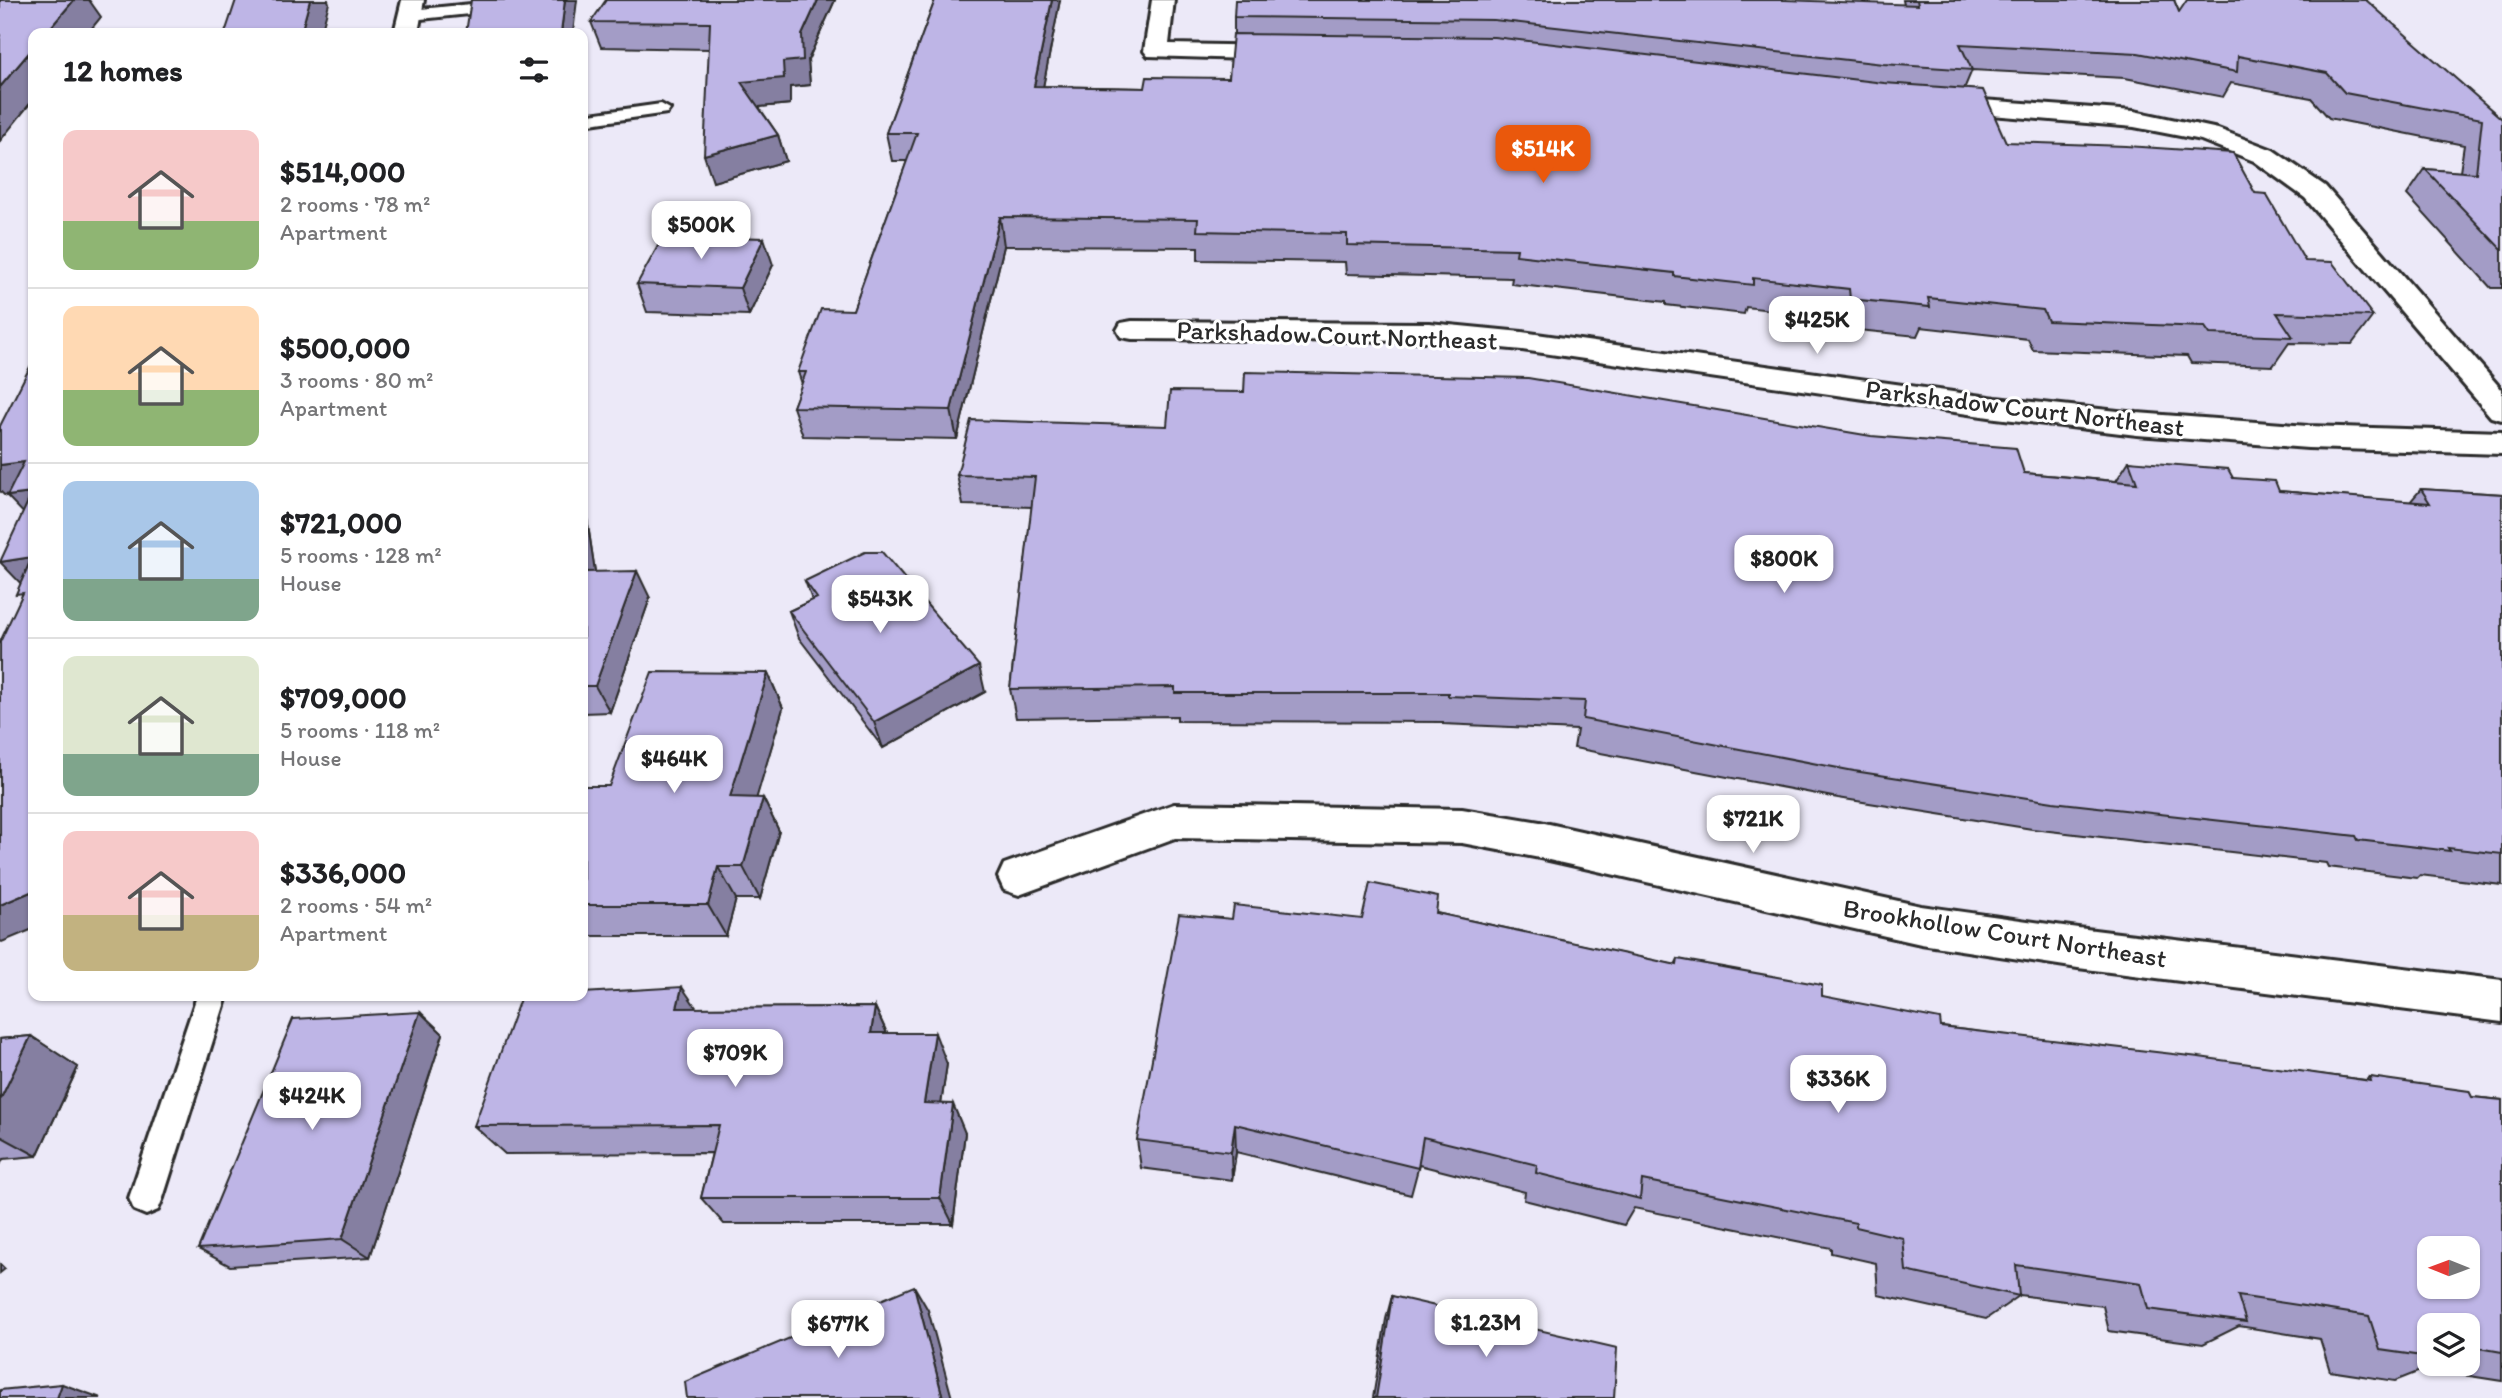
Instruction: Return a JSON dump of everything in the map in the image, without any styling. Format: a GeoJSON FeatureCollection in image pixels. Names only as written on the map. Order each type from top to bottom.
{"type":"FeatureCollection","features":[{"type":"Feature","properties":{"kind":"street"},"geometry":{"type":"LineString","coordinates":[[1163,0],[1156,51],[1309,53]]}},
{"type":"Feature","properties":{"kind":"street"},"geometry":{"type":"LineString","coordinates":[[1914,103],[2144,120],[2201,131],[2246,147],[2285,167],[2315,192],[2502,410]]}},
{"type":"Feature","properties":{"kind":"street","name":"Parkshadow Court Northeast"},"geometry":{"type":"LineString","coordinates":[[1132,330],[1430,332],[1521,341],[1996,408],[2137,424],[2308,437],[2502,443]]}},
{"type":"Feature","properties":{"kind":"street","name":"Brookhollow Court Northeast"},"geometry":{"type":"LineString","coordinates":[[1019,877],[1174,821],[1462,826],[1541,840],[1921,925],[2078,948],[2502,1001]]}},
{"type":"Feature","properties":{"kind":"lane"},"geometry":{"type":"LineString","coordinates":[[410,16],[556,0]]}},
{"type":"Feature","properties":{"kind":"lane"},"geometry":{"type":"LineString","coordinates":[[588,119],[661,109]]}},
{"type":"Feature","properties":{"kind":"lane"},"geometry":{"type":"LineString","coordinates":[[146,1198],[210,1001]]}},
{"type":"Feature","properties":{"kind":"building"},"geometry":{"type":"Polygon","coordinates":[[[0,0],[74,0],[50,28],[28,28],[28,54],[0,87],[0,0]]]}},
{"type":"Feature","properties":{"kind":"building"},"geometry":{"type":"Polygon","coordinates":[[[236,0],[310,0],[302,28],[227,28],[236,0]]]}},
{"type":"Feature","properties":{"kind":"building"},"geometry":{"type":"Polygon","coordinates":[[[471,0],[565,0],[562,28],[467,28],[471,0]]]}},
{"type":"Feature","properties":{"kind":"building"},"geometry":{"type":"Polygon","coordinates":[[[606,0],[818,0],[802,35],[803,60],[783,62],[784,78],[741,82],[778,135],[704,155],[710,23],[591,22],[606,0]]]}},
{"type":"Feature","properties":{"kind":"building"},"geometry":{"type":"Polygon","coordinates":[[[935,0],[1052,0],[1034,86],[1145,88],[1147,77],[1229,78],[1233,34],[1494,37],[1884,83],[1983,90],[2006,142],[2233,153],[2255,193],[2266,194],[2305,261],[2332,262],[2373,316],[2277,313],[2293,337],[2210,334],[2205,327],[2048,321],[2043,310],[1928,298],[1930,307],[1850,299],[1849,289],[1753,278],[1753,285],[1674,276],[1674,273],[1516,255],[1517,249],[1347,245],[1347,234],[1197,231],[1198,219],[1000,217],[951,410],[793,407],[806,372],[798,372],[821,309],[853,310],[917,133],[886,133],[935,0]]]}},
{"type":"Feature","properties":{"kind":"building"},"geometry":{"type":"Polygon","coordinates":[[[1235,0],[1785,0],[1918,5],[1917,0],[2174,0],[2179,12],[2187,0],[2366,0],[2502,119],[2502,250],[2425,169],[2476,173],[2482,119],[2345,93],[2327,73],[2238,56],[2237,72],[2138,53],[1960,44],[1972,70],[1883,64],[1494,20],[1234,17],[1235,0]]]}},
{"type":"Feature","properties":{"kind":"building"},"geometry":{"type":"Polygon","coordinates":[[[664,235],[764,238],[740,288],[637,284],[664,235]]]}},
{"type":"Feature","properties":{"kind":"building"},"geometry":{"type":"Polygon","coordinates":[[[28,371],[28,493],[7,496],[24,462],[0,465],[0,426],[28,371]]]}},
{"type":"Feature","properties":{"kind":"building"},"geometry":{"type":"Polygon","coordinates":[[[1245,372],[1528,378],[1871,436],[2016,448],[2024,473],[2137,483],[2129,461],[2228,469],[2233,478],[2275,481],[2279,491],[2430,503],[2421,489],[2502,494],[2502,854],[2448,848],[2450,851],[2358,840],[2356,836],[2053,802],[1854,771],[1583,719],[1585,701],[1448,696],[1448,693],[1175,693],[1175,687],[1010,689],[1035,477],[957,475],[971,420],[1167,426],[1170,391],[1244,392],[1245,372]]]}},
{"type":"Feature","properties":{"kind":"building"},"geometry":{"type":"Polygon","coordinates":[[[28,502],[28,558],[0,562],[28,502]]]}},
{"type":"Feature","properties":{"kind":"building"},"geometry":{"type":"Polygon","coordinates":[[[865,552],[882,552],[979,666],[874,722],[789,611],[817,598],[805,581],[865,552]]]}},
{"type":"Feature","properties":{"kind":"building"},"geometry":{"type":"Polygon","coordinates":[[[28,566],[28,893],[0,905],[0,642],[23,593],[16,594],[28,566]]]}},
{"type":"Feature","properties":{"kind":"building"},"geometry":{"type":"Polygon","coordinates":[[[637,571],[595,686],[588,686],[588,572],[637,571]]]}},
{"type":"Feature","properties":{"kind":"building"},"geometry":{"type":"Polygon","coordinates":[[[652,672],[768,673],[730,797],[763,798],[743,867],[718,867],[708,905],[588,905],[588,786],[609,786],[652,672]]]}},
{"type":"Feature","properties":{"kind":"building"},"geometry":{"type":"Polygon","coordinates":[[[1370,883],[1438,897],[1436,913],[1677,965],[1678,959],[1822,985],[1822,996],[1940,1019],[1941,1027],[2199,1057],[2371,1081],[2370,1077],[2469,1091],[2472,1097],[2502,1100],[2502,1352],[2480,1348],[2480,1313],[2417,1313],[2417,1355],[2380,1350],[2369,1316],[2238,1296],[2246,1322],[2148,1309],[2141,1283],[2016,1265],[2019,1296],[1906,1271],[1903,1238],[1856,1227],[1856,1223],[1642,1180],[1640,1199],[1536,1173],[1537,1165],[1423,1137],[1418,1168],[1235,1124],[1231,1152],[1137,1140],[1179,914],[1232,919],[1234,905],[1362,919],[1370,883]]]}},
{"type":"Feature","properties":{"kind":"building"},"geometry":{"type":"Polygon","coordinates":[[[682,987],[677,1008],[875,1007],[871,1033],[935,1033],[924,1103],[953,1104],[940,1198],[701,1198],[719,1125],[474,1126],[519,1001],[588,1001],[588,993],[682,987]]]}},
{"type":"Feature","properties":{"kind":"building"},"geometry":{"type":"Polygon","coordinates":[[[420,1012],[342,1239],[198,1249],[293,1019],[420,1012]]]}},
{"type":"Feature","properties":{"kind":"building"},"geometry":{"type":"Polygon","coordinates":[[[31,1036],[0,1100],[0,1039],[31,1036]]]}},
{"type":"Feature","properties":{"kind":"building"},"geometry":{"type":"Polygon","coordinates":[[[914,1286],[943,1398],[687,1398],[685,1382],[914,1286]]]}},
{"type":"Feature","properties":{"kind":"building"},"geometry":{"type":"Polygon","coordinates":[[[1392,1296],[1617,1348],[1614,1398],[1376,1398],[1392,1296]]]}},
{"type":"Feature","properties":{"kind":"building"},"geometry":{"type":"Polygon","coordinates":[[[62,1384],[57,1398],[0,1398],[0,1390],[62,1384]]]}}]}
